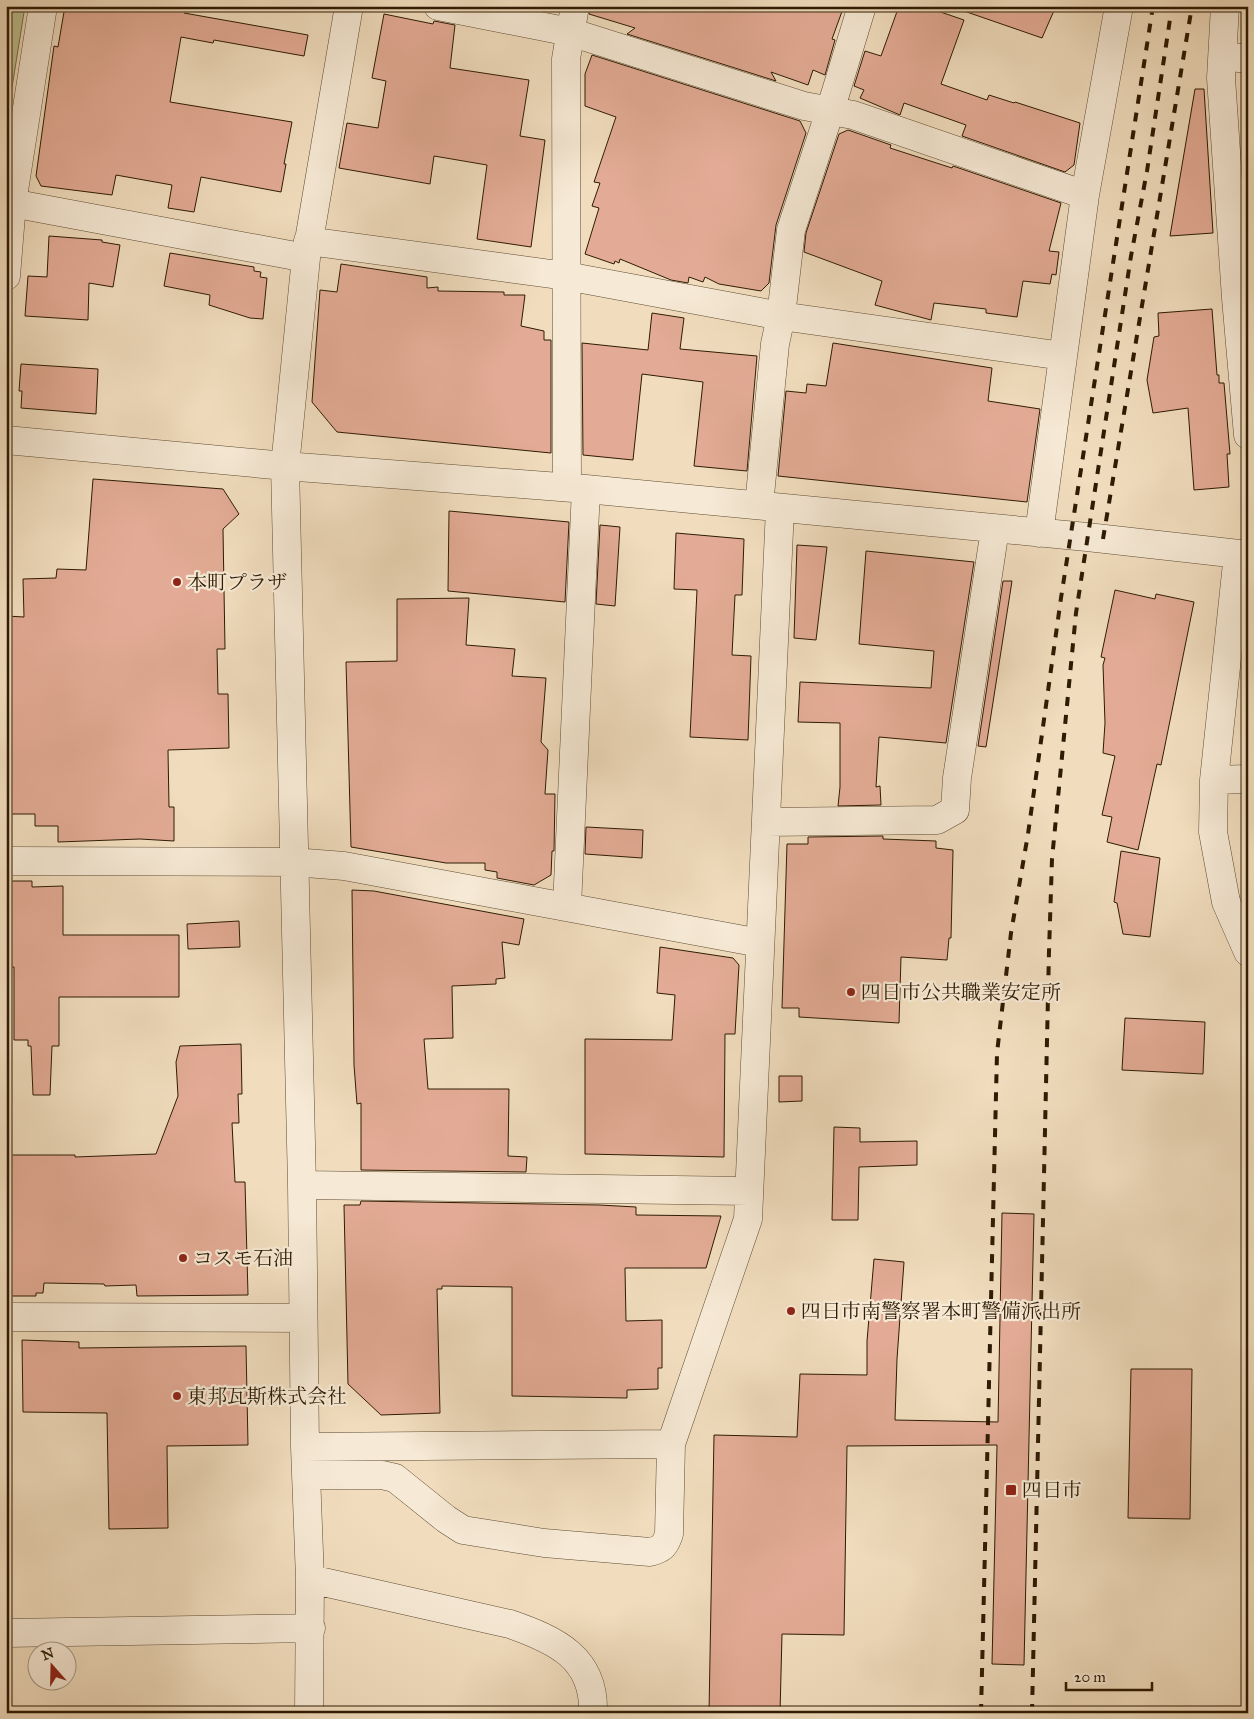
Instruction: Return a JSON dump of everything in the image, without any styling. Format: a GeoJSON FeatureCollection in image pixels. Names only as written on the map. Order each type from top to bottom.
{"type":"FeatureCollection","features":[{"type":"Feature","properties":{"kind":"street"},"geometry":{"type":"LineString","coordinates":[[6,276],[9,203],[43,6]]}},
{"type":"Feature","properties":{"kind":"street"},"geometry":{"type":"LineString","coordinates":[[309,1713],[311,1628],[305,1447],[302,1185],[285,466],[307,250],[349,6]]}},
{"type":"Feature","properties":{"kind":"street"},"geometry":{"type":"LineString","coordinates":[[438,6],[573,19],[804,106],[853,115],[1085,195]]}},
{"type":"Feature","properties":{"kind":"street"},"geometry":{"type":"LineString","coordinates":[[306,1475],[382,1475],[395,1478],[446,1519],[463,1530],[544,1543],[650,1552],[660,1550],[666,1544],[669,1534],[671,1444],[748,1219],[766,822],[770,506],[775,344],[781,316],[791,230],[862,6]]}},
{"type":"Feature","properties":{"kind":"street"},"geometry":{"type":"LineString","coordinates":[[1039,533],[1085,195],[1119,6]]}},
{"type":"Feature","properties":{"kind":"street"},"geometry":{"type":"LineString","coordinates":[[1225,6],[1235,57],[1221,78],[1242,298],[1248,435]]}},
{"type":"Feature","properties":{"kind":"street"},"geometry":{"type":"LineString","coordinates":[[567,906],[576,488],[566,276],[566,59],[573,19]]}},
{"type":"Feature","properties":{"kind":"street"},"geometry":{"type":"LineString","coordinates":[[9,203],[307,250],[566,276],[781,316],[1063,356]]}},
{"type":"Feature","properties":{"kind":"street"},"geometry":{"type":"LineString","coordinates":[[6,440],[285,466],[576,488],[770,506],[1243,555],[1214,780],[1213,832],[1226,902],[1246,948]]}},
{"type":"Feature","properties":{"kind":"street"},"geometry":{"type":"LineString","coordinates":[[766,822],[937,820],[955,810],[957,778],[995,529]]}},
{"type":"Feature","properties":{"kind":"street"},"geometry":{"type":"LineString","coordinates":[[1214,780],[1248,779]]}},
{"type":"Feature","properties":{"kind":"street"},"geometry":{"type":"LineString","coordinates":[[6,861],[293,862],[344,866],[760,943]]}},
{"type":"Feature","properties":{"kind":"street"},"geometry":{"type":"LineString","coordinates":[[302,1185],[749,1191]]}},
{"type":"Feature","properties":{"kind":"street"},"geometry":{"type":"LineString","coordinates":[[6,1318],[304,1318]]}},
{"type":"Feature","properties":{"kind":"street"},"geometry":{"type":"LineString","coordinates":[[305,1447],[671,1444]]}},
{"type":"Feature","properties":{"kind":"street"},"geometry":{"type":"LineString","coordinates":[[310,1579],[510,1624],[542,1635],[570,1655],[586,1672],[593,1699],[593,1713]]}},
{"type":"Feature","properties":{"kind":"street"},"geometry":{"type":"LineString","coordinates":[[6,1633],[311,1628]]}},
{"type":"Feature","properties":{"kind":"green space"},"geometry":{"type":"Polygon","coordinates":[[[6,6],[25,6],[6,125],[6,6]]]}},
{"type":"Feature","properties":{"kind":"building"},"geometry":{"type":"Polygon","coordinates":[[[65,6],[186,6],[184,13],[308,35],[304,56],[214,40],[213,43],[181,37],[170,102],[292,122],[281,192],[201,177],[194,212],[168,208],[172,185],[116,175],[112,195],[41,186],[36,176],[54,46],[58,47],[65,6]]]}},
{"type":"Feature","properties":{"kind":"building"},"geometry":{"type":"Polygon","coordinates":[[[590,6],[844,6],[832,39],[835,40],[825,75],[813,70],[808,85],[771,72],[776,81],[627,34],[635,28],[589,14],[590,6]]]}},
{"type":"Feature","properties":{"kind":"building"},"geometry":{"type":"Polygon","coordinates":[[[899,6],[923,6],[964,20],[941,84],[987,100],[989,95],[1080,123],[1074,165],[1065,172],[962,136],[966,125],[904,103],[900,115],[860,98],[864,90],[854,86],[865,51],[881,56],[899,6]]]}},
{"type":"Feature","properties":{"kind":"building"},"geometry":{"type":"Polygon","coordinates":[[[962,6],[1056,6],[1042,38],[961,10],[962,6]]]}},
{"type":"Feature","properties":{"kind":"building"},"geometry":{"type":"Polygon","coordinates":[[[384,14],[433,24],[434,21],[455,25],[450,68],[529,80],[520,136],[545,140],[531,247],[477,239],[487,165],[434,156],[430,184],[339,168],[347,123],[378,128],[386,81],[372,78],[384,14]]]}},
{"type":"Feature","properties":{"kind":"building"},"geometry":{"type":"Polygon","coordinates":[[[592,55],[800,121],[806,133],[776,225],[769,283],[761,291],[719,284],[705,277],[703,282],[689,277],[688,283],[671,280],[620,259],[619,263],[615,261],[614,264],[585,254],[599,208],[592,206],[600,183],[594,182],[616,117],[585,106],[585,74],[592,55]]]}},
{"type":"Feature","properties":{"kind":"building"},"geometry":{"type":"Polygon","coordinates":[[[1195,89],[1204,89],[1213,233],[1170,236],[1195,89]]]}},
{"type":"Feature","properties":{"kind":"building"},"geometry":{"type":"Polygon","coordinates":[[[848,130],[891,145],[890,148],[952,168],[953,166],[1061,203],[1049,251],[1059,252],[1056,275],[1052,274],[1050,284],[1023,281],[1017,317],[986,313],[986,309],[934,303],[931,320],[875,305],[882,281],[804,252],[806,233],[839,134],[848,130]]]}},
{"type":"Feature","properties":{"kind":"building"},"geometry":{"type":"Polygon","coordinates":[[[49,236],[102,240],[102,242],[120,245],[113,287],[89,283],[88,320],[25,316],[28,276],[47,277],[49,236]]]}},
{"type":"Feature","properties":{"kind":"building"},"geometry":{"type":"Polygon","coordinates":[[[170,253],[254,267],[254,271],[261,272],[260,277],[267,278],[263,319],[250,318],[209,305],[210,295],[164,286],[170,253]]]}},
{"type":"Feature","properties":{"kind":"building"},"geometry":{"type":"Polygon","coordinates":[[[341,264],[427,277],[427,288],[438,287],[438,291],[504,292],[504,295],[525,295],[521,326],[544,331],[544,340],[551,340],[551,453],[337,432],[312,402],[320,290],[337,292],[341,264]]]}},
{"type":"Feature","properties":{"kind":"building"},"geometry":{"type":"Polygon","coordinates":[[[1212,309],[1217,375],[1219,375],[1219,383],[1224,383],[1230,454],[1227,454],[1229,487],[1194,490],[1188,408],[1153,413],[1147,380],[1154,337],[1159,336],[1158,313],[1212,309]]]}},
{"type":"Feature","properties":{"kind":"building"},"geometry":{"type":"Polygon","coordinates":[[[652,313],[684,318],[680,349],[757,356],[747,471],[694,466],[703,382],[642,374],[633,460],[583,455],[582,343],[648,350],[652,313]]]}},
{"type":"Feature","properties":{"kind":"building"},"geometry":{"type":"Polygon","coordinates":[[[833,343],[992,368],[988,401],[1040,409],[1027,502],[778,476],[786,391],[806,393],[807,384],[826,386],[833,343]]]}},
{"type":"Feature","properties":{"kind":"building"},"geometry":{"type":"Polygon","coordinates":[[[21,364],[98,369],[96,414],[21,408],[22,391],[19,391],[21,364]]]}},
{"type":"Feature","properties":{"kind":"building"},"geometry":{"type":"Polygon","coordinates":[[[93,479],[223,489],[239,514],[223,529],[225,649],[217,649],[218,694],[228,694],[229,748],[168,750],[169,807],[174,807],[174,841],[140,839],[58,842],[58,826],[35,826],[35,814],[6,814],[6,616],[24,617],[23,579],[56,578],[57,569],[86,570],[93,479]]]}},
{"type":"Feature","properties":{"kind":"building"},"geometry":{"type":"Polygon","coordinates":[[[449,511],[569,522],[565,602],[448,591],[449,511]]]}},
{"type":"Feature","properties":{"kind":"building"},"geometry":{"type":"Polygon","coordinates":[[[600,525],[620,527],[615,606],[596,604],[600,525]]]}},
{"type":"Feature","properties":{"kind":"building"},"geometry":{"type":"Polygon","coordinates":[[[676,533],[744,539],[742,595],[735,595],[732,655],[751,656],[748,740],[690,737],[697,590],[674,589],[676,533]]]}},
{"type":"Feature","properties":{"kind":"building"},"geometry":{"type":"Polygon","coordinates":[[[797,545],[827,547],[816,640],[794,638],[797,545]]]}},
{"type":"Feature","properties":{"kind":"building"},"geometry":{"type":"Polygon","coordinates":[[[866,551],[974,562],[946,743],[879,737],[876,787],[880,786],[881,805],[838,806],[840,787],[840,723],[798,722],[800,682],[931,688],[934,651],[859,644],[866,551]]]}},
{"type":"Feature","properties":{"kind":"building"},"geometry":{"type":"Polygon","coordinates":[[[1003,581],[1012,581],[986,747],[978,746],[1003,581]]]}},
{"type":"Feature","properties":{"kind":"building"},"geometry":{"type":"Polygon","coordinates":[[[1115,590],[1155,599],[1156,594],[1194,602],[1161,765],[1157,764],[1138,850],[1107,842],[1112,817],[1102,815],[1115,756],[1103,753],[1105,723],[1103,665],[1105,658],[1101,657],[1115,590]]]}},
{"type":"Feature","properties":{"kind":"building"},"geometry":{"type":"Polygon","coordinates":[[[469,598],[466,645],[515,649],[512,676],[546,678],[541,742],[548,750],[545,794],[555,794],[554,851],[552,851],[551,875],[534,885],[497,878],[497,872],[485,870],[485,863],[446,863],[351,847],[346,662],[397,661],[397,599],[469,598]]]}},
{"type":"Feature","properties":{"kind":"building"},"geometry":{"type":"Polygon","coordinates":[[[586,827],[643,830],[642,858],[585,854],[586,827]]]}},
{"type":"Feature","properties":{"kind":"building"},"geometry":{"type":"Polygon","coordinates":[[[883,836],[883,839],[936,841],[936,848],[953,850],[951,938],[949,938],[947,960],[901,957],[899,1023],[799,1017],[799,1008],[782,1008],[787,844],[808,844],[808,837],[883,836]]]}},
{"type":"Feature","properties":{"kind":"building"},"geometry":{"type":"Polygon","coordinates":[[[1121,851],[1160,858],[1150,937],[1123,934],[1117,903],[1114,902],[1121,851]]]}},
{"type":"Feature","properties":{"kind":"building"},"geometry":{"type":"Polygon","coordinates":[[[6,881],[32,881],[32,887],[63,886],[63,935],[179,935],[179,997],[59,997],[59,1046],[52,1046],[50,1095],[33,1095],[31,1046],[28,1046],[28,1040],[14,1040],[14,967],[6,967],[6,881]]]}},
{"type":"Feature","properties":{"kind":"building"},"geometry":{"type":"Polygon","coordinates":[[[352,890],[374,891],[524,919],[519,945],[502,942],[505,978],[496,979],[496,984],[452,986],[453,1038],[424,1039],[428,1089],[509,1089],[508,1156],[527,1157],[526,1172],[361,1170],[361,1103],[357,1104],[354,1065],[352,890]]]}},
{"type":"Feature","properties":{"kind":"building"},"geometry":{"type":"Polygon","coordinates":[[[239,921],[240,947],[188,949],[187,924],[239,921]]]}},
{"type":"Feature","properties":{"kind":"building"},"geometry":{"type":"Polygon","coordinates":[[[660,947],[733,958],[739,965],[735,1034],[725,1034],[724,1157],[585,1154],[585,1039],[672,1040],[675,995],[657,993],[660,947]]]}},
{"type":"Feature","properties":{"kind":"building"},"geometry":{"type":"Polygon","coordinates":[[[1125,1018],[1205,1022],[1203,1074],[1122,1070],[1125,1018]]]}},
{"type":"Feature","properties":{"kind":"building"},"geometry":{"type":"Polygon","coordinates":[[[241,1044],[242,1094],[238,1094],[239,1123],[232,1123],[235,1182],[245,1182],[248,1295],[137,1296],[136,1285],[105,1286],[104,1284],[44,1283],[43,1293],[36,1293],[36,1296],[6,1296],[6,1155],[75,1155],[75,1157],[156,1154],[178,1096],[176,1062],[180,1046],[241,1044]]]}},
{"type":"Feature","properties":{"kind":"building"},"geometry":{"type":"Polygon","coordinates":[[[779,1076],[802,1076],[802,1101],[779,1102],[779,1076]]]}},
{"type":"Feature","properties":{"kind":"building"},"geometry":{"type":"Polygon","coordinates":[[[834,1127],[860,1128],[860,1142],[917,1141],[917,1165],[859,1167],[858,1220],[832,1220],[834,1127]]]}},
{"type":"Feature","properties":{"kind":"building"},"geometry":{"type":"Polygon","coordinates":[[[361,1201],[599,1205],[636,1207],[636,1215],[721,1216],[706,1268],[625,1268],[626,1321],[662,1320],[662,1368],[658,1368],[658,1389],[627,1390],[627,1398],[512,1396],[512,1287],[442,1286],[442,1289],[437,1289],[440,1413],[381,1415],[348,1384],[344,1205],[360,1205],[361,1201]]]}},
{"type":"Feature","properties":{"kind":"building"},"geometry":{"type":"Polygon","coordinates":[[[1002,1213],[1034,1214],[1024,1665],[992,1664],[997,1445],[847,1446],[844,1635],[782,1634],[780,1713],[709,1713],[714,1435],[797,1437],[800,1374],[867,1375],[867,1341],[874,1259],[904,1262],[895,1420],[998,1422],[1002,1213]]]}},
{"type":"Feature","properties":{"kind":"building","name":"東邦瓦斯株式会社"},"geometry":{"type":"Polygon","coordinates":[[[22,1340],[79,1342],[79,1348],[246,1346],[248,1445],[167,1446],[168,1528],[109,1529],[107,1413],[23,1412],[22,1340]]]}},
{"type":"Feature","properties":{"kind":"building"},"geometry":{"type":"Polygon","coordinates":[[[1131,1369],[1192,1369],[1190,1519],[1128,1518],[1131,1369]]]}},
{"type":"Feature","properties":{"kind":"railway"},"geometry":{"type":"LineString","coordinates":[[981,1713],[997,1053],[1011,933],[1028,834],[1061,598],[1153,6]]}},
{"type":"Feature","properties":{"kind":"railway"},"geometry":{"type":"LineString","coordinates":[[1032,1713],[1052,859],[1076,613],[1172,6]]}},
{"type":"Feature","properties":{"kind":"railway"},"geometry":{"type":"LineString","coordinates":[[1103,539],[1192,6]]}},
{"type":"Feature","properties":{"kind":"place","name":"本町プラザ"},"geometry":{"type":"Point","coordinates":[177,582]}},
{"type":"Feature","properties":{"kind":"place","name":"四日市公共職業安定所"},"geometry":{"type":"Point","coordinates":[851,992]}},
{"type":"Feature","properties":{"kind":"place","name":"コスモ石油"},"geometry":{"type":"Point","coordinates":[183,1258]}},
{"type":"Feature","properties":{"kind":"place","name":"四日市南警察署本町警備派出所"},"geometry":{"type":"Point","coordinates":[791,1311]}},
{"type":"Feature","properties":{"kind":"place","name":"東邦瓦斯株式会社"},"geometry":{"type":"Point","coordinates":[177,1396]}},
{"type":"Feature","properties":{"kind":"place","name":"四日市"},"geometry":{"type":"Point","coordinates":[1011,1490]}}]}
